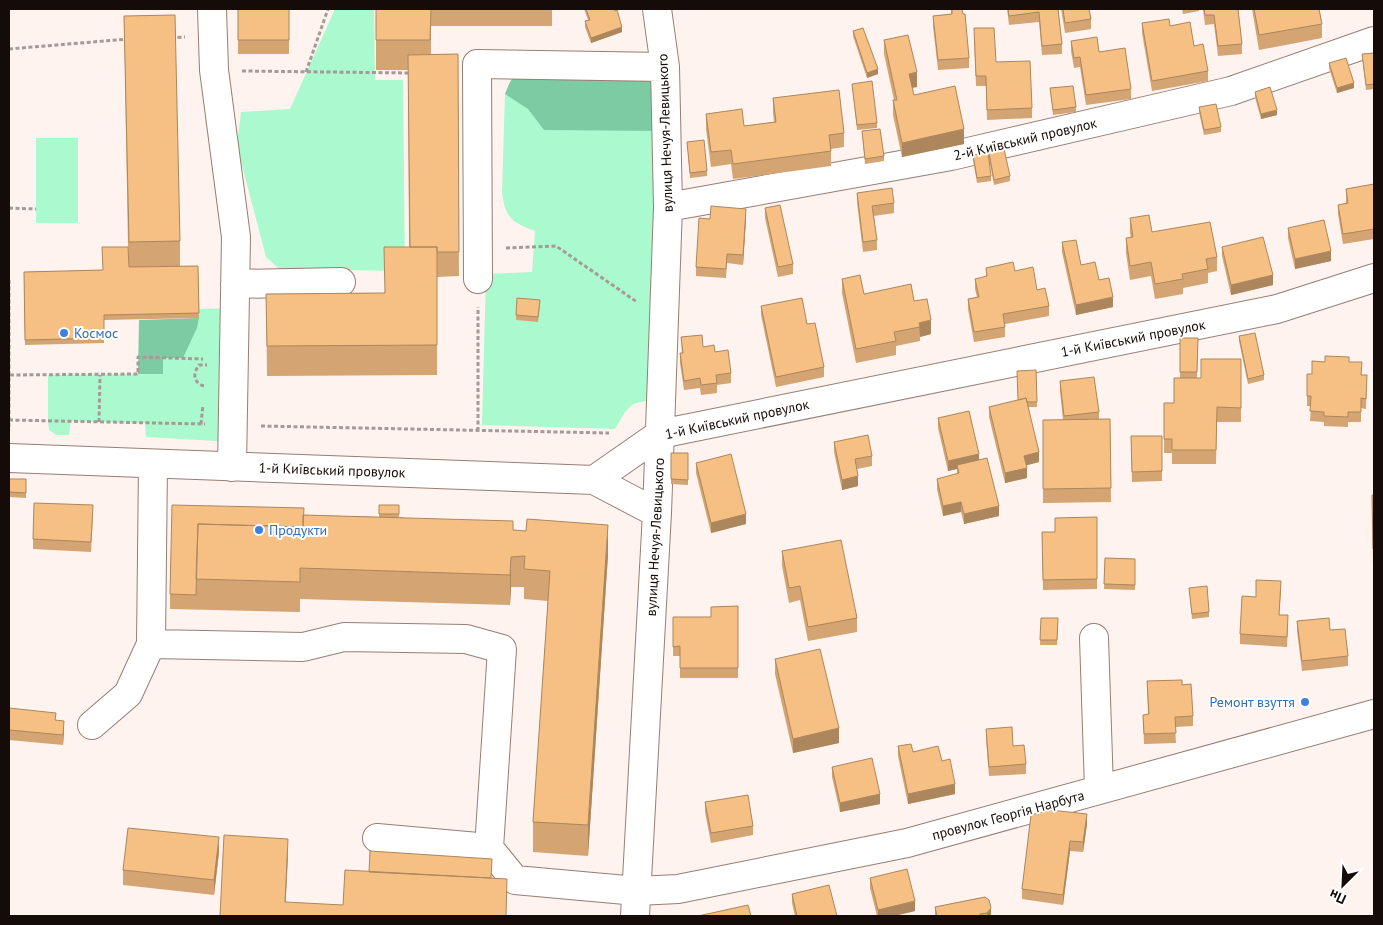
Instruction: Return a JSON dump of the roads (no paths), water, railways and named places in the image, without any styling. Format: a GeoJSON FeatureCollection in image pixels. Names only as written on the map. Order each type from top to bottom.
{"type":"FeatureCollection","features":[{"type":"Feature","properties":{"kind":"street"},"geometry":{"type":"LineString","coordinates":[[212,9],[214,70],[236,237],[232,467]]}},
{"type":"Feature","properties":{"kind":"street","name":"вулиця Нечуя-Левицького"},"geometry":{"type":"LineString","coordinates":[[636,904],[658,513],[668,207],[665,66],[657,9]]}},
{"type":"Feature","properties":{"kind":"street","name":"2-й Київський провулок"},"geometry":{"type":"LineString","coordinates":[[668,207],[952,156],[1231,91],[1374,41]]}},
{"type":"Feature","properties":{"kind":"street"},"geometry":{"type":"LineString","coordinates":[[478,279],[477,64],[665,66]]}},
{"type":"Feature","properties":{"kind":"street","name":"1-й Київський провулок"},"geometry":{"type":"LineString","coordinates":[[9,458],[594,480],[660,434],[1277,309],[1374,278]]}},
{"type":"Feature","properties":{"kind":"street"},"geometry":{"type":"LineString","coordinates":[[235,284],[341,282]]}},
{"type":"Feature","properties":{"kind":"street"},"geometry":{"type":"LineString","coordinates":[[92,724],[128,694],[151,644],[153,464]]}},
{"type":"Feature","properties":{"kind":"street"},"geometry":{"type":"LineString","coordinates":[[594,480],[658,513]]}},
{"type":"Feature","properties":{"kind":"street"},"geometry":{"type":"LineString","coordinates":[[151,644],[303,647],[344,637],[466,639],[502,649],[489,848],[377,838]]}},
{"type":"Feature","properties":{"kind":"street"},"geometry":{"type":"LineString","coordinates":[[1094,638],[1099,789]]}},
{"type":"Feature","properties":{"kind":"street","name":"провулок Георгія Нарбута"},"geometry":{"type":"LineString","coordinates":[[489,848],[515,880],[636,904],[678,889],[906,843],[1374,714]]}},
{"type":"Feature","properties":{"kind":"place","name":"Космос"},"geometry":{"type":"Point","coordinates":[64,333]}},
{"type":"Feature","properties":{"kind":"place","name":"Продукти"},"geometry":{"type":"Point","coordinates":[259,530]}},
{"type":"Feature","properties":{"kind":"place","name":"Ремонт взуття"},"geometry":{"type":"Point","coordinates":[1305,702]}}]}
